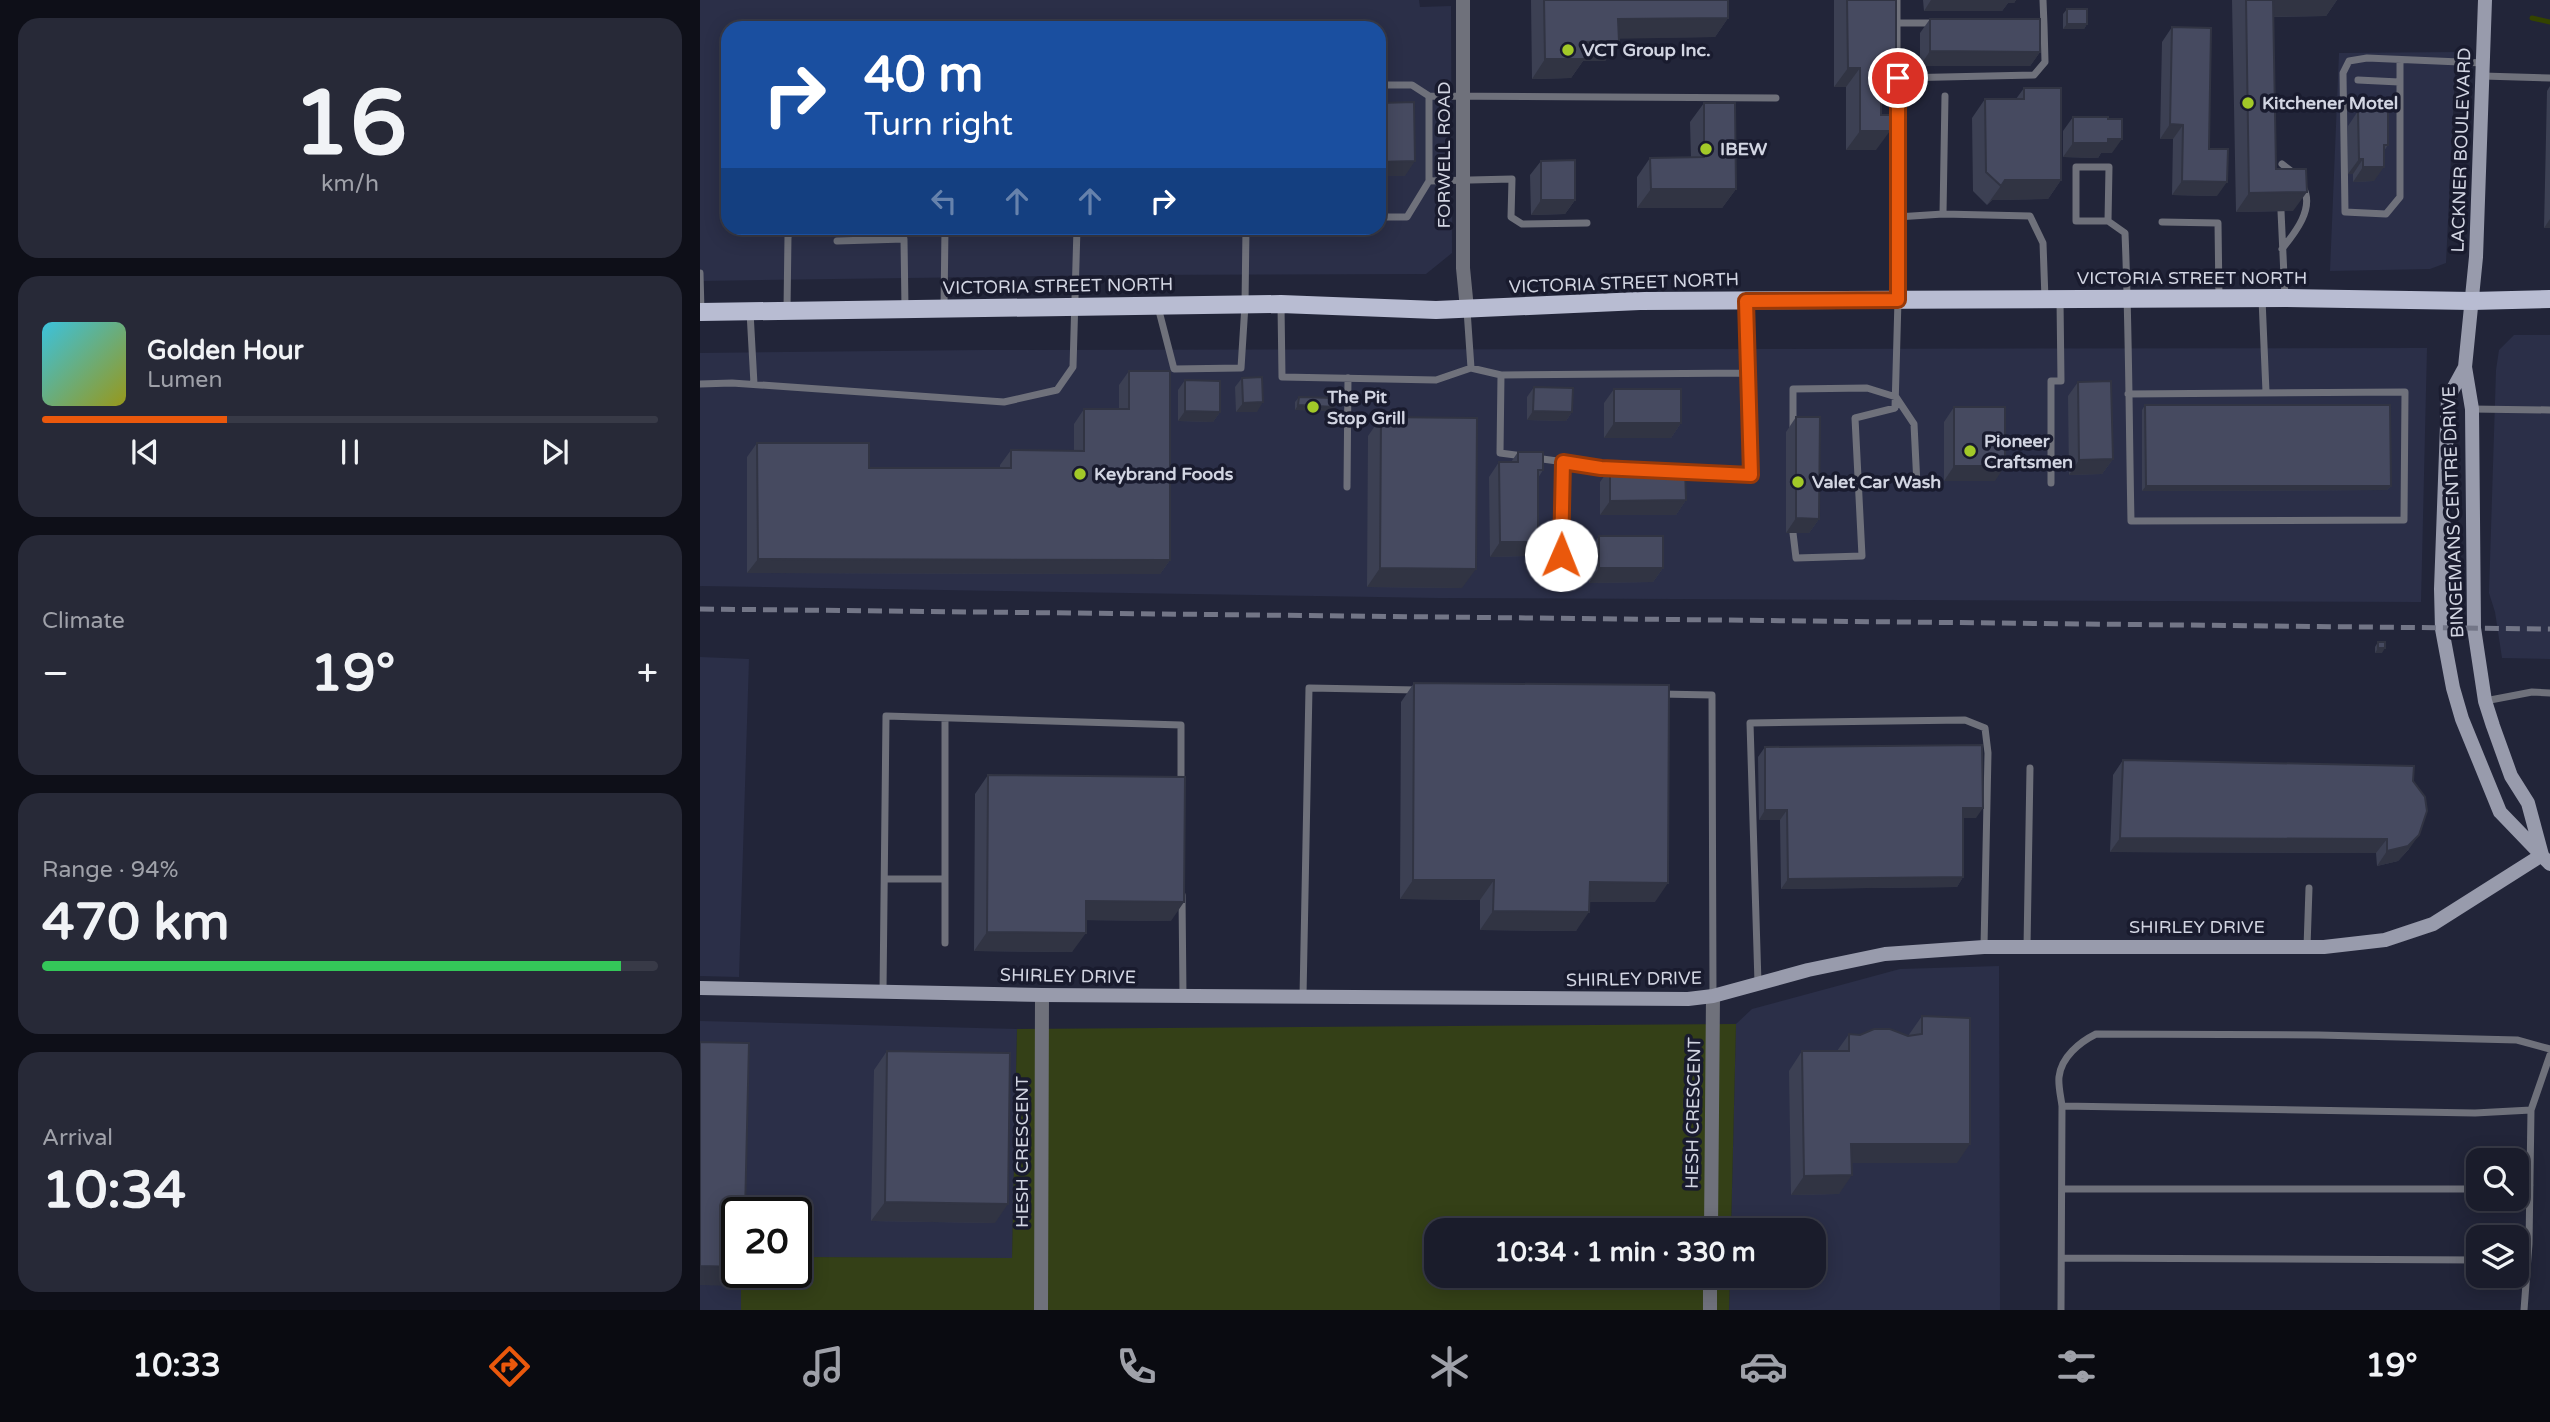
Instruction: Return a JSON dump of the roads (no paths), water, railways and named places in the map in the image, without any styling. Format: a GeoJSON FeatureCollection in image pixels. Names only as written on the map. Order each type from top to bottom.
{"type":"FeatureCollection","features":[{"type":"Feature","properties":{"kind":"main road","name":"VICTORIA STREET NORTH"},"geometry":{"type":"LineString","coordinates":[[700,312],[1282,304],[1467,309],[1746,301],[2550,299]]}},
{"type":"Feature","properties":{"kind":"street","name":"FORWELL ROAD"},"geometry":{"type":"LineString","coordinates":[[1462,0],[1463,268],[1467,309]]}},
{"type":"Feature","properties":{"kind":"street","name":"LACKNER BOULEVARD"},"geometry":{"type":"LineString","coordinates":[[2472,301],[2485,0]]}},
{"type":"Feature","properties":{"kind":"street","name":"BINGEMANS CENTRE DRIVE"},"geometry":{"type":"LineString","coordinates":[[2472,301],[2465,367],[2472,409],[2474,628],[2485,701],[2511,776],[2528,803],[2546,860]]}},
{"type":"Feature","properties":{"kind":"street","name":"BINGEMANS CENTRE DRIVE"},"geometry":{"type":"LineString","coordinates":[[2465,367],[2448,398],[2441,575],[2442,629],[2462,719],[2500,812],[2546,860]]}},
{"type":"Feature","properties":{"kind":"street","name":"SHIRLEY DRIVE"},"geometry":{"type":"LineString","coordinates":[[700,988],[1042,995],[1622,1000],[1713,996],[1885,954],[1984,947],[2307,947],[2385,940],[2433,924],[2546,860]]}},
{"type":"Feature","properties":{"kind":"street","name":"HESH CRESCENT"},"geometry":{"type":"LineString","coordinates":[[1041,1310],[1042,995]]}},
{"type":"Feature","properties":{"kind":"street","name":"HESH CRESCENT"},"geometry":{"type":"LineString","coordinates":[[1711,1218],[1713,996]]}},
{"type":"Feature","properties":{"kind":"street"},"geometry":{"type":"LineString","coordinates":[[1710,1288],[1710,1310]]}},
{"type":"Feature","properties":{"kind":"lane"},"geometry":{"type":"LineString","coordinates":[[1793,533],[1797,558],[1862,556],[1855,418],[1895,408],[1898,300],[1897,0]]}},
{"type":"Feature","properties":{"kind":"lane"},"geometry":{"type":"LineString","coordinates":[[1898,78],[2034,75],[2045,62],[2043,0]]}},
{"type":"Feature","properties":{"kind":"lane"},"geometry":{"type":"LineString","coordinates":[[1897,23],[1950,24]]}},
{"type":"Feature","properties":{"kind":"lane"},"geometry":{"type":"LineString","coordinates":[[2030,25],[2044,25]]}},
{"type":"Feature","properties":{"kind":"lane"},"geometry":{"type":"LineString","coordinates":[[2400,61],[2400,197],[2386,214],[2345,212],[2343,73],[2349,61],[2367,58],[2400,61],[2483,69],[2550,78]]}},
{"type":"Feature","properties":{"kind":"lane"},"geometry":{"type":"LineString","coordinates":[[2358,80],[2399,82]]}},
{"type":"Feature","properties":{"kind":"lane"},"geometry":{"type":"LineString","coordinates":[[1386,85],[1412,85],[1429,96],[1776,98]]}},
{"type":"Feature","properties":{"kind":"lane"},"geometry":{"type":"LineString","coordinates":[[1386,217],[1407,217],[1429,181],[1429,96]]}},
{"type":"Feature","properties":{"kind":"lane"},"geometry":{"type":"LineString","coordinates":[[1943,214],[1945,96]]}},
{"type":"Feature","properties":{"kind":"lane"},"geometry":{"type":"LineString","coordinates":[[2282,164],[2296,174],[2306,192],[2305,213],[2297,231],[2283,249]]}},
{"type":"Feature","properties":{"kind":"lane"},"geometry":{"type":"LineString","coordinates":[[2108,221],[2109,167],[2076,167],[2076,221],[2108,221],[2125,233],[2128,299],[2128,394],[2131,521],[2404,520],[2405,392],[2128,394]]}},
{"type":"Feature","properties":{"kind":"lane"},"geometry":{"type":"LineString","coordinates":[[1429,181],[1512,179],[1511,217],[1522,223],[1587,223]]}},
{"type":"Feature","properties":{"kind":"lane"},"geometry":{"type":"LineString","coordinates":[[2281,211],[2285,298]]}},
{"type":"Feature","properties":{"kind":"lane"},"geometry":{"type":"LineString","coordinates":[[1897,217],[1943,214],[2030,216],[2043,243],[2062,381],[2051,381],[2051,483]]}},
{"type":"Feature","properties":{"kind":"lane"},"geometry":{"type":"LineString","coordinates":[[2162,222],[2218,223],[2219,299]]}},
{"type":"Feature","properties":{"kind":"lane"},"geometry":{"type":"LineString","coordinates":[[787,311],[789,235]]}},
{"type":"Feature","properties":{"kind":"lane"},"geometry":{"type":"LineString","coordinates":[[944,235],[944,309]]}},
{"type":"Feature","properties":{"kind":"lane"},"geometry":{"type":"LineString","coordinates":[[700,384],[754,384],[1004,401],[1057,390],[1073,367],[1077,235]]}},
{"type":"Feature","properties":{"kind":"lane"},"geometry":{"type":"LineString","coordinates":[[1158,306],[1174,369],[1241,368],[1246,235]]}},
{"type":"Feature","properties":{"kind":"lane"},"geometry":{"type":"LineString","coordinates":[[837,241],[904,239],[905,309]]}},
{"type":"Feature","properties":{"kind":"lane"},"geometry":{"type":"LineString","coordinates":[[700,273],[700,312]]}},
{"type":"Feature","properties":{"kind":"lane"},"geometry":{"type":"LineString","coordinates":[[2262,299],[2266,392]]}},
{"type":"Feature","properties":{"kind":"lane"},"geometry":{"type":"LineString","coordinates":[[1669,472],[1751,475],[1746,301]]}},
{"type":"Feature","properties":{"kind":"lane"},"geometry":{"type":"LineString","coordinates":[[1282,304],[1282,377],[1436,380],[1471,368],[1501,375],[1748,373]]}},
{"type":"Feature","properties":{"kind":"lane"},"geometry":{"type":"LineString","coordinates":[[1467,309],[1471,368]]}},
{"type":"Feature","properties":{"kind":"lane"},"geometry":{"type":"LineString","coordinates":[[750,311],[754,384]]}},
{"type":"Feature","properties":{"kind":"lane"},"geometry":{"type":"LineString","coordinates":[[1501,375],[1500,453],[1628,470]]}},
{"type":"Feature","properties":{"kind":"lane"},"geometry":{"type":"LineString","coordinates":[[1347,487],[1348,378]]}},
{"type":"Feature","properties":{"kind":"lane"},"geometry":{"type":"LineString","coordinates":[[1793,432],[1793,389],[1867,388],[1896,397],[1914,424],[1917,485]]}},
{"type":"Feature","properties":{"kind":"lane"},"geometry":{"type":"LineString","coordinates":[[2472,409],[2550,411]]}},
{"type":"Feature","properties":{"kind":"lane"},"geometry":{"type":"LineString","coordinates":[[1561,555],[1563,462]]}},
{"type":"Feature","properties":{"kind":"lane"},"geometry":{"type":"LineString","coordinates":[[1303,997],[1309,688],[1420,690]]}},
{"type":"Feature","properties":{"kind":"lane"},"geometry":{"type":"LineString","coordinates":[[2485,701],[2532,692],[2550,693]]}},
{"type":"Feature","properties":{"kind":"lane"},"geometry":{"type":"LineString","coordinates":[[1656,694],[1712,695],[1713,996]]}},
{"type":"Feature","properties":{"kind":"lane"},"geometry":{"type":"LineString","coordinates":[[883,992],[886,716],[1181,725],[1181,792]]}},
{"type":"Feature","properties":{"kind":"lane"},"geometry":{"type":"LineString","coordinates":[[944,943],[945,718]]}},
{"type":"Feature","properties":{"kind":"lane"},"geometry":{"type":"LineString","coordinates":[[1758,984],[1750,723],[1965,720],[1985,727],[1988,753],[1984,947]]}},
{"type":"Feature","properties":{"kind":"lane"},"geometry":{"type":"LineString","coordinates":[[2027,947],[2030,768]]}},
{"type":"Feature","properties":{"kind":"lane"},"geometry":{"type":"LineString","coordinates":[[885,879],[945,879]]}},
{"type":"Feature","properties":{"kind":"lane"},"geometry":{"type":"LineString","coordinates":[[1182,885],[1183,996]]}},
{"type":"Feature","properties":{"kind":"lane"},"geometry":{"type":"LineString","coordinates":[[2307,947],[2309,888]]}},
{"type":"Feature","properties":{"kind":"lane"},"geometry":{"type":"LineString","coordinates":[[2061,1310],[2062,1106],[2059,1075],[2068,1056],[2082,1042],[2096,1034],[2517,1040],[2550,1049]]}},
{"type":"Feature","properties":{"kind":"lane"},"geometry":{"type":"LineString","coordinates":[[2529,1244],[2531,1111],[2550,1055]]}},
{"type":"Feature","properties":{"kind":"lane"},"geometry":{"type":"LineString","coordinates":[[2062,1106],[2531,1111]]}},
{"type":"Feature","properties":{"kind":"lane"},"geometry":{"type":"LineString","coordinates":[[2062,1189],[2466,1189]]}},
{"type":"Feature","properties":{"kind":"lane"},"geometry":{"type":"LineString","coordinates":[[2062,1258],[2466,1260]]}},
{"type":"Feature","properties":{"kind":"lane"},"geometry":{"type":"LineString","coordinates":[[2524,1310],[2525,1288]]}},
{"type":"Feature","properties":{"kind":"waterway"},"geometry":{"type":"LineString","coordinates":[[2532,18],[2550,22]]}},
{"type":"Feature","properties":{"kind":"railway"},"geometry":{"type":"LineString","coordinates":[[700,609],[2550,629]]}},
{"type":"Feature","properties":{"kind":"place","name":"VCT Group Inc."},"geometry":{"type":"Point","coordinates":[1568,50]}},
{"type":"Feature","properties":{"kind":"place","name":"Kitchener Motel"},"geometry":{"type":"Point","coordinates":[2248,103]}},
{"type":"Feature","properties":{"kind":"place","name":"IBEW"},"geometry":{"type":"Point","coordinates":[1706,149]}},
{"type":"Feature","properties":{"kind":"place","name":"The Pit Stop Grill"},"geometry":{"type":"Point","coordinates":[1313,407]}},
{"type":"Feature","properties":{"kind":"place","name":"Pioneer Craftsmen"},"geometry":{"type":"Point","coordinates":[1970,451]}},
{"type":"Feature","properties":{"kind":"place","name":"Keybrand Foods"},"geometry":{"type":"Point","coordinates":[1080,474]}},
{"type":"Feature","properties":{"kind":"place","name":"Valet Car Wash"},"geometry":{"type":"Point","coordinates":[1798,482]}}]}
